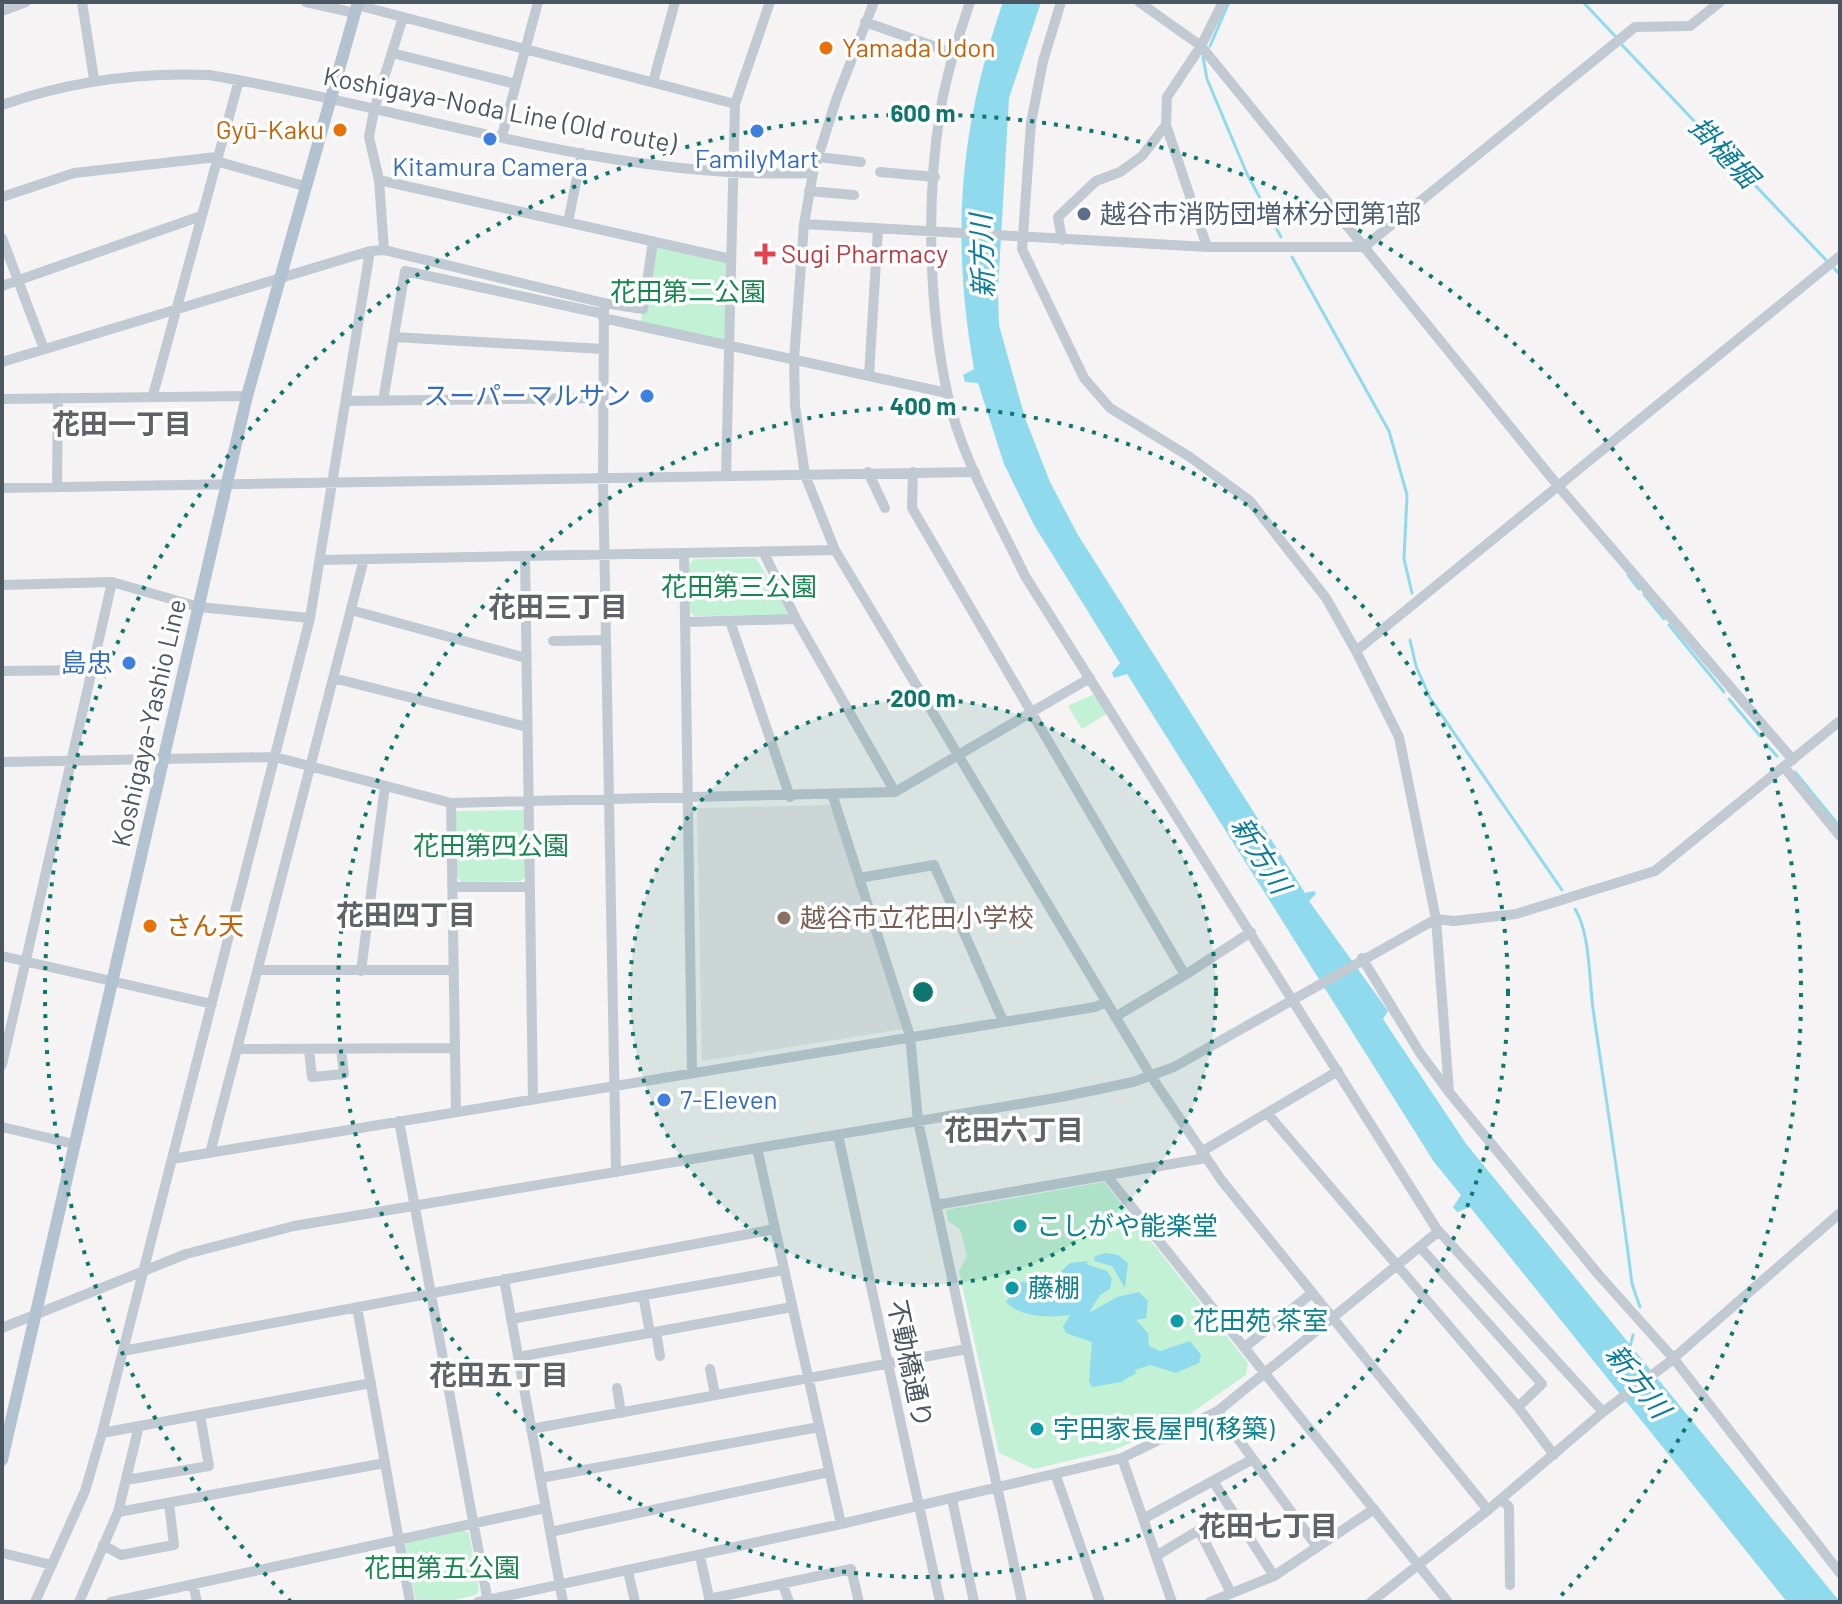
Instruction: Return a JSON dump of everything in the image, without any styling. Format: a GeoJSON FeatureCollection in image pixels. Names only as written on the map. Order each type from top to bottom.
{"type":"FeatureCollection","features":[{"type":"Feature","properties":{"kind":"main road","name":"Koshigaya-Yashio Line"},"geometry":{"type":"LineString","coordinates":[[2,1460],[247,396],[277,279],[357,7]]}},
{"type":"Feature","properties":{"kind":"street"},"geometry":{"type":"LineString","coordinates":[[2,11],[26,2]]}},
{"type":"Feature","properties":{"kind":"street"},"geometry":{"type":"LineString","coordinates":[[82,2],[94,79]]}},
{"type":"Feature","properties":{"kind":"street"},"geometry":{"type":"LineString","coordinates":[[306,2],[357,7],[403,17],[735,104]]}},
{"type":"Feature","properties":{"kind":"street"},"geometry":{"type":"LineString","coordinates":[[502,136],[538,2]]}},
{"type":"Feature","properties":{"kind":"street"},"geometry":{"type":"LineString","coordinates":[[653,82],[675,2]]}},
{"type":"Feature","properties":{"kind":"street"},"geometry":{"type":"LineString","coordinates":[[726,476],[735,104],[770,2]]}},
{"type":"Feature","properties":{"kind":"street"},"geometry":{"type":"LineString","coordinates":[[874,2],[813,173],[804,224],[794,360],[795,406],[805,475],[835,550],[1115,1017],[1203,1155],[1488,1510]]}},
{"type":"Feature","properties":{"kind":"street"},"geometry":{"type":"LineString","coordinates":[[970,2],[953,53],[939,114],[932,232],[936,316],[947,393],[975,472],[1025,576],[1439,1231],[1603,1412]]}},
{"type":"Feature","properties":{"kind":"street"},"geometry":{"type":"LineString","coordinates":[[1061,2],[1043,61],[1031,123],[1022,249],[1084,378],[1096,394],[1110,408],[1190,457],[1250,501],[1326,598],[1356,651],[1399,737],[1436,919],[1449,1092]]}},
{"type":"Feature","properties":{"kind":"street"},"geometry":{"type":"LineString","coordinates":[[1139,2],[1201,46],[1788,764],[1840,836]]}},
{"type":"Feature","properties":{"kind":"street"},"geometry":{"type":"LineString","coordinates":[[1207,247],[1166,125],[1167,97],[1201,46],[1223,2]]}},
{"type":"Feature","properties":{"kind":"street"},"geometry":{"type":"LineString","coordinates":[[804,224],[1207,247],[1364,247],[1635,27],[1690,26],[1720,2]]}},
{"type":"Feature","properties":{"kind":"street"},"geometry":{"type":"LineString","coordinates":[[384,250],[379,180],[369,137],[374,110],[403,17]]}},
{"type":"Feature","properties":{"kind":"street"},"geometry":{"type":"LineString","coordinates":[[865,22],[953,53]]}},
{"type":"Feature","properties":{"kind":"street"},"geometry":{"type":"LineString","coordinates":[[392,53],[516,84]]}},
{"type":"Feature","properties":{"kind":"street","name":"Koshigaya-Noda Line (Old route)"},"geometry":{"type":"LineString","coordinates":[[2,105],[94,79],[168,73],[239,80],[582,153],[733,175],[813,173]]}},
{"type":"Feature","properties":{"kind":"street"},"geometry":{"type":"LineString","coordinates":[[153,395],[239,80]]}},
{"type":"Feature","properties":{"kind":"street"},"geometry":{"type":"LineString","coordinates":[[1062,240],[1058,217],[1096,181],[1120,172],[1142,156],[1166,125]]}},
{"type":"Feature","properties":{"kind":"street"},"geometry":{"type":"LineString","coordinates":[[568,222],[582,153]]}},
{"type":"Feature","properties":{"kind":"street"},"geometry":{"type":"LineString","coordinates":[[818,157],[861,162]]}},
{"type":"Feature","properties":{"kind":"street"},"geometry":{"type":"LineString","coordinates":[[2,197],[74,173],[216,159],[304,186]]}},
{"type":"Feature","properties":{"kind":"street"},"geometry":{"type":"LineString","coordinates":[[880,172],[935,177]]}},
{"type":"Feature","properties":{"kind":"street"},"geometry":{"type":"LineString","coordinates":[[379,180],[731,259]]}},
{"type":"Feature","properties":{"kind":"street"},"geometry":{"type":"LineString","coordinates":[[809,191],[854,195]]}},
{"type":"Feature","properties":{"kind":"street"},"geometry":{"type":"LineString","coordinates":[[2,286],[201,216]]}},
{"type":"Feature","properties":{"kind":"street"},"geometry":{"type":"LineString","coordinates":[[869,376],[878,229]]}},
{"type":"Feature","properties":{"kind":"street"},"geometry":{"type":"LineString","coordinates":[[2,238],[44,349]]}},
{"type":"Feature","properties":{"kind":"street"},"geometry":{"type":"LineString","coordinates":[[383,401],[405,271],[604,312],[643,309],[653,241]]}},
{"type":"Feature","properties":{"kind":"street"},"geometry":{"type":"LineString","coordinates":[[2,362],[370,251],[384,250],[729,345],[947,393]]}},
{"type":"Feature","properties":{"kind":"street"},"geometry":{"type":"LineString","coordinates":[[35,1602],[85,1491],[102,1433],[310,618],[370,251]]}},
{"type":"Feature","properties":{"kind":"street"},"geometry":{"type":"LineString","coordinates":[[1356,651],[1833,261]]}},
{"type":"Feature","properties":{"kind":"street"},"geometry":{"type":"LineString","coordinates":[[604,312],[605,640],[616,1172]]}},
{"type":"Feature","properties":{"kind":"street"},"geometry":{"type":"LineString","coordinates":[[394,337],[603,349]]}},
{"type":"Feature","properties":{"kind":"street"},"geometry":{"type":"LineString","coordinates":[[2,399],[247,396]]}},
{"type":"Feature","properties":{"kind":"street"},"geometry":{"type":"LineString","coordinates":[[57,487],[58,398]]}},
{"type":"Feature","properties":{"kind":"street"},"geometry":{"type":"LineString","coordinates":[[347,401],[602,398]]}},
{"type":"Feature","properties":{"kind":"street"},"geometry":{"type":"LineString","coordinates":[[868,472],[885,508]]}},
{"type":"Feature","properties":{"kind":"street"},"geometry":{"type":"LineString","coordinates":[[913,472],[912,508],[1185,975]]}},
{"type":"Feature","properties":{"kind":"street"},"geometry":{"type":"LineString","coordinates":[[2,488],[975,472]]}},
{"type":"Feature","properties":{"kind":"street"},"geometry":{"type":"LineString","coordinates":[[320,560],[835,550]]}},
{"type":"Feature","properties":{"kind":"street"},"geometry":{"type":"LineString","coordinates":[[763,551],[796,619],[895,792]]}},
{"type":"Feature","properties":{"kind":"street"},"geometry":{"type":"LineString","coordinates":[[684,553],[692,1073]]}},
{"type":"Feature","properties":{"kind":"street"},"geometry":{"type":"LineString","coordinates":[[525,556],[533,1099]]}},
{"type":"Feature","properties":{"kind":"street"},"geometry":{"type":"LineString","coordinates":[[210,1153],[364,559]]}},
{"type":"Feature","properties":{"kind":"street"},"geometry":{"type":"LineString","coordinates":[[2,585],[112,582],[199,607],[310,618]]}},
{"type":"Feature","properties":{"kind":"street"},"geometry":{"type":"LineString","coordinates":[[2,1065],[4,1044],[112,582]]}},
{"type":"Feature","properties":{"kind":"street"},"geometry":{"type":"LineString","coordinates":[[351,610],[526,658]]}},
{"type":"Feature","properties":{"kind":"street"},"geometry":{"type":"LineString","coordinates":[[685,622],[796,619]]}},
{"type":"Feature","properties":{"kind":"street"},"geometry":{"type":"LineString","coordinates":[[730,621],[790,797]]}},
{"type":"Feature","properties":{"kind":"street"},"geometry":{"type":"LineString","coordinates":[[553,641],[605,640]]}},
{"type":"Feature","properties":{"kind":"street"},"geometry":{"type":"LineString","coordinates":[[2,671],[91,670]]}},
{"type":"Feature","properties":{"kind":"street"},"geometry":{"type":"LineString","coordinates":[[333,678],[527,727]]}},
{"type":"Feature","properties":{"kind":"street"},"geometry":{"type":"LineString","coordinates":[[2,762],[275,757],[451,803],[608,798],[833,797],[895,792],[1090,678]]}},
{"type":"Feature","properties":{"kind":"street"},"geometry":{"type":"LineString","coordinates":[[2,1328],[144,1270],[243,1238],[1103,1089],[1151,1076],[1203,1052],[1362,958],[1436,919],[1454,921],[1516,914],[1655,871],[1840,721]]}},
{"type":"Feature","properties":{"kind":"street"},"geometry":{"type":"LineString","coordinates":[[361,971],[385,786]]}},
{"type":"Feature","properties":{"kind":"street"},"geometry":{"type":"LineString","coordinates":[[833,797],[910,1036],[918,1121],[1022,1602]]}},
{"type":"Feature","properties":{"kind":"street"},"geometry":{"type":"LineString","coordinates":[[451,803],[456,1112]]}},
{"type":"Feature","properties":{"kind":"street"},"geometry":{"type":"LineString","coordinates":[[859,878],[934,865],[1003,1021]]}},
{"type":"Feature","properties":{"kind":"street"},"geometry":{"type":"LineString","coordinates":[[452,887],[529,887]]}},
{"type":"Feature","properties":{"kind":"street"},"geometry":{"type":"LineString","coordinates":[[1115,1017],[1251,932]]}},
{"type":"Feature","properties":{"kind":"street"},"geometry":{"type":"LineString","coordinates":[[2,956],[212,1004]]}},
{"type":"Feature","properties":{"kind":"street"},"geometry":{"type":"LineString","coordinates":[[1362,958],[1420,1053],[1449,1092],[1671,1361],[1840,1573]]}},
{"type":"Feature","properties":{"kind":"street"},"geometry":{"type":"LineString","coordinates":[[258,970],[453,970]]}},
{"type":"Feature","properties":{"kind":"street"},"geometry":{"type":"LineString","coordinates":[[172,1159],[1106,1002]]}},
{"type":"Feature","properties":{"kind":"street"},"geometry":{"type":"LineString","coordinates":[[237,1049],[454,1048]]}},
{"type":"Feature","properties":{"kind":"street"},"geometry":{"type":"LineString","coordinates":[[309,1050],[312,1077],[344,1074],[341,1049]]}},
{"type":"Feature","properties":{"kind":"street"},"geometry":{"type":"LineString","coordinates":[[936,1205],[1107,1176],[1203,1155],[1338,1071]]}},
{"type":"Feature","properties":{"kind":"street"},"geometry":{"type":"LineString","coordinates":[[1267,1113],[1518,1407],[1554,1455]]}},
{"type":"Feature","properties":{"kind":"street"},"geometry":{"type":"LineString","coordinates":[[399,1121],[485,1601],[700,1556],[1056,1476],[1122,1458],[1218,1411],[1439,1231]]}},
{"type":"Feature","properties":{"kind":"street"},"geometry":{"type":"LineString","coordinates":[[2,1127],[74,1144]]}},
{"type":"Feature","properties":{"kind":"street","name":"不動橋通り"},"geometry":{"type":"LineString","coordinates":[[838,1135],[940,1602]]}},
{"type":"Feature","properties":{"kind":"street"},"geometry":{"type":"LineString","coordinates":[[757,1148],[841,1524]]}},
{"type":"Feature","properties":{"kind":"street"},"geometry":{"type":"LineString","coordinates":[[1107,1176],[1448,1602]]}},
{"type":"Feature","properties":{"kind":"street"},"geometry":{"type":"LineString","coordinates":[[1371,1602],[1488,1510],[1603,1412],[1671,1361],[1840,1213]]}},
{"type":"Feature","properties":{"kind":"street"},"geometry":{"type":"LineString","coordinates":[[123,1351],[775,1229]]}},
{"type":"Feature","properties":{"kind":"street"},"geometry":{"type":"LineString","coordinates":[[1420,1247],[1542,1384],[1518,1407]]}},
{"type":"Feature","properties":{"kind":"street"},"geometry":{"type":"LineString","coordinates":[[511,1319],[784,1270]]}},
{"type":"Feature","properties":{"kind":"street"},"geometry":{"type":"LineString","coordinates":[[504,1279],[563,1602]]}},
{"type":"Feature","properties":{"kind":"street"},"geometry":{"type":"LineString","coordinates":[[1245,1347],[1312,1293]]}},
{"type":"Feature","properties":{"kind":"street"},"geometry":{"type":"LineString","coordinates":[[643,1295],[660,1356]]}},
{"type":"Feature","properties":{"kind":"street"},"geometry":{"type":"LineString","coordinates":[[357,1307],[410,1602]]}},
{"type":"Feature","properties":{"kind":"street"},"geometry":{"type":"LineString","coordinates":[[518,1357],[792,1307]]}},
{"type":"Feature","properties":{"kind":"street"},"geometry":{"type":"LineString","coordinates":[[531,1429],[967,1349]]}},
{"type":"Feature","properties":{"kind":"street"},"geometry":{"type":"LineString","coordinates":[[710,1369],[715,1395]]}},
{"type":"Feature","properties":{"kind":"street"},"geometry":{"type":"LineString","coordinates":[[102,1433],[371,1383]]}},
{"type":"Feature","properties":{"kind":"street"},"geometry":{"type":"LineString","coordinates":[[617,1388],[621,1413]]}},
{"type":"Feature","properties":{"kind":"street"},"geometry":{"type":"LineString","coordinates":[[1218,1411],[1317,1547]]}},
{"type":"Feature","properties":{"kind":"street"},"geometry":{"type":"LineString","coordinates":[[126,1480],[209,1466],[200,1415]]}},
{"type":"Feature","properties":{"kind":"street"},"geometry":{"type":"LineString","coordinates":[[79,1602],[118,1512],[139,1426]]}},
{"type":"Feature","properties":{"kind":"street"},"geometry":{"type":"LineString","coordinates":[[540,1478],[819,1427]]}},
{"type":"Feature","properties":{"kind":"street"},"geometry":{"type":"LineString","coordinates":[[1122,1458],[1172,1602]]}},
{"type":"Feature","properties":{"kind":"street"},"geometry":{"type":"LineString","coordinates":[[1143,1519],[1253,1459]]}},
{"type":"Feature","properties":{"kind":"street"},"geometry":{"type":"LineString","coordinates":[[118,1512],[385,1463]]}},
{"type":"Feature","properties":{"kind":"street"},"geometry":{"type":"LineString","coordinates":[[550,1532],[829,1472]]}},
{"type":"Feature","properties":{"kind":"street"},"geometry":{"type":"LineString","coordinates":[[1056,1476],[1100,1602]]}},
{"type":"Feature","properties":{"kind":"street"},"geometry":{"type":"LineString","coordinates":[[1213,1481],[1274,1576]]}},
{"type":"Feature","properties":{"kind":"street"},"geometry":{"type":"LineString","coordinates":[[952,1499],[974,1602]]}},
{"type":"Feature","properties":{"kind":"street"},"geometry":{"type":"LineString","coordinates":[[1501,1499],[1509,1507],[1510,1585]]}},
{"type":"Feature","properties":{"kind":"street"},"geometry":{"type":"LineString","coordinates":[[103,1545],[121,1555],[174,1545],[169,1503]]}},
{"type":"Feature","properties":{"kind":"street"},"geometry":{"type":"LineString","coordinates":[[111,1602],[545,1508]]}},
{"type":"Feature","properties":{"kind":"street"},"geometry":{"type":"LineString","coordinates":[[1215,1601],[1274,1576],[1374,1509]]}},
{"type":"Feature","properties":{"kind":"street"},"geometry":{"type":"LineString","coordinates":[[1156,1556],[1199,1530],[1231,1593]]}},
{"type":"Feature","properties":{"kind":"street"},"geometry":{"type":"LineString","coordinates":[[2,1553],[52,1565]]}},
{"type":"Feature","properties":{"kind":"street"},"geometry":{"type":"LineString","coordinates":[[700,1556],[710,1601],[851,1569],[859,1602]]}},
{"type":"Feature","properties":{"kind":"street"},"geometry":{"type":"LineString","coordinates":[[628,1571],[635,1602]]}},
{"type":"Feature","properties":{"kind":"street"},"geometry":{"type":"LineString","coordinates":[[193,1584],[197,1602]]}},
{"type":"Feature","properties":{"kind":"street"},"geometry":{"type":"LineString","coordinates":[[783,1585],[789,1602]]}},
{"type":"Feature","properties":{"kind":"shaded area","name":"越谷市立花田小学校"},"geometry":{"type":"Polygon","coordinates":[[[831,805],[903,1029],[702,1061],[697,808],[831,805]]]}},
{"type":"Feature","properties":{"kind":"green space","name":"花田第二公園"},"geometry":{"type":"Polygon","coordinates":[[[653,241],[731,259],[729,345],[640,326],[653,241]]]}},
{"type":"Feature","properties":{"kind":"green space","name":"花田第三公園"},"geometry":{"type":"Polygon","coordinates":[[[756,558],[788,611],[786,615],[694,616],[690,612],[689,564],[694,559],[756,558]]]}},
{"type":"Feature","properties":{"kind":"green space"},"geometry":{"type":"Polygon","coordinates":[[[1096,693],[1108,713],[1082,729],[1068,706],[1096,693]]]}},
{"type":"Feature","properties":{"kind":"green space","name":"花田第四公園"},"geometry":{"type":"Polygon","coordinates":[[[525,810],[525,877],[521,881],[461,882],[457,877],[456,811],[525,810]]]}},
{"type":"Feature","properties":{"kind":"green space"},"geometry":{"type":"Polygon","coordinates":[[[1104,1182],[1248,1363],[1246,1375],[1175,1424],[1114,1450],[1034,1469],[999,1453],[959,1271],[967,1256],[960,1229],[948,1221],[946,1210],[1104,1182]]]}},
{"type":"Feature","properties":{"kind":"green space","name":"花田第五公園"},"geometry":{"type":"Polygon","coordinates":[[[463,1530],[469,1533],[479,1590],[476,1595],[446,1602],[416,1602],[405,1546],[408,1541],[463,1530]]]}},
{"type":"Feature","properties":{"kind":"water","name":"新方川"},"geometry":{"type":"Polygon","coordinates":[[[1003,2],[1041,2],[1009,98],[998,290],[999,325],[1025,418],[1050,482],[1078,535],[1305,893],[1314,891],[1316,894],[1309,901],[1388,1011],[1383,1019],[1467,1145],[1840,1602],[1787,1602],[1470,1207],[1457,1212],[1453,1207],[1461,1195],[1434,1162],[1127,674],[1114,678],[1112,673],[1120,663],[1034,525],[1004,464],[978,383],[965,382],[963,375],[974,369],[963,274],[963,184],[977,94],[1003,2]]]}},
{"type":"Feature","properties":{"kind":"water"},"geometry":{"type":"Polygon","coordinates":[[[1106,1253],[1118,1255],[1128,1263],[1125,1288],[1112,1266],[1094,1261],[1095,1256],[1106,1253]]]}},
{"type":"Feature","properties":{"kind":"water"},"geometry":{"type":"Polygon","coordinates":[[[1088,1261],[1086,1264],[1107,1271],[1112,1279],[1110,1289],[1100,1295],[1089,1313],[1117,1297],[1139,1292],[1148,1301],[1146,1318],[1136,1320],[1148,1333],[1149,1346],[1160,1351],[1190,1341],[1201,1355],[1199,1363],[1176,1373],[1150,1365],[1135,1370],[1136,1373],[1121,1382],[1092,1387],[1089,1381],[1092,1342],[1066,1333],[1063,1327],[1070,1315],[1028,1314],[1006,1302],[1021,1282],[1047,1285],[1070,1263],[1088,1261]]]}},
{"type":"Feature","properties":{"kind":"waterway"},"geometry":{"type":"LineString","coordinates":[[1210,46],[1229,2]]}},
{"type":"Feature","properties":{"kind":"waterway","name":"掛樋堀"},"geometry":{"type":"LineString","coordinates":[[1583,2],[1616,37]]}},
{"type":"Feature","properties":{"kind":"waterway","name":"掛樋堀"},"geometry":{"type":"LineString","coordinates":[[1622,45],[1826,260]]}},
{"type":"Feature","properties":{"kind":"waterway"},"geometry":{"type":"LineString","coordinates":[[1203,57],[1207,79],[1247,174],[1281,237]]}},
{"type":"Feature","properties":{"kind":"waterway"},"geometry":{"type":"LineString","coordinates":[[1292,257],[1389,431],[1407,495],[1404,559],[1412,593]]}},
{"type":"Feature","properties":{"kind":"waterway","name":"掛樋堀"},"geometry":{"type":"LineString","coordinates":[[1834,268],[1840,275]]}},
{"type":"Feature","properties":{"kind":"waterway"},"geometry":{"type":"LineString","coordinates":[[1628,575],[1639,589]]}},
{"type":"Feature","properties":{"kind":"waterway"},"geometry":{"type":"LineString","coordinates":[[1644,594],[1664,619]]}},
{"type":"Feature","properties":{"kind":"waterway"},"geometry":{"type":"LineString","coordinates":[[1669,625],[1724,692]]}},
{"type":"Feature","properties":{"kind":"waterway"},"geometry":{"type":"LineString","coordinates":[[1410,640],[1416,666],[1430,698],[1562,890]]}},
{"type":"Feature","properties":{"kind":"waterway"},"geometry":{"type":"LineString","coordinates":[[1729,699],[1760,736]]}},
{"type":"Feature","properties":{"kind":"waterway"},"geometry":{"type":"LineString","coordinates":[[1766,744],[1777,756]]}},
{"type":"Feature","properties":{"kind":"waterway"},"geometry":{"type":"LineString","coordinates":[[1795,772],[1840,827]]}},
{"type":"Feature","properties":{"kind":"waterway"},"geometry":{"type":"LineString","coordinates":[[1575,909],[1587,946],[1632,1284],[1640,1307]]}},
{"type":"Feature","properties":{"kind":"waterway","name":"新方川"},"geometry":{"type":"LineString","coordinates":[[1630,1347],[1633,1335]]}},
{"type":"Feature","properties":{"kind":"place","name":"Yamada Udon"},"geometry":{"type":"Point","coordinates":[826,48]}},
{"type":"Feature","properties":{"kind":"place","name":"Gyū-Kaku"},"geometry":{"type":"Point","coordinates":[340,130]}},
{"type":"Feature","properties":{"kind":"place","name":"FamilyMart"},"geometry":{"type":"Point","coordinates":[757,131]}},
{"type":"Feature","properties":{"kind":"place","name":"Kitamura Camera"},"geometry":{"type":"Point","coordinates":[490,139]}},
{"type":"Feature","properties":{"kind":"place","name":"越谷市消防団増林分団第1部"},"geometry":{"type":"Point","coordinates":[1084,214]}},
{"type":"Feature","properties":{"kind":"place","name":"Sugi Pharmacy"},"geometry":{"type":"Point","coordinates":[765,254]}},
{"type":"Feature","properties":{"kind":"place","name":"スーパーマルサン"},"geometry":{"type":"Point","coordinates":[647,396]}},
{"type":"Feature","properties":{"kind":"place","name":"島忠"},"geometry":{"type":"Point","coordinates":[129,663]}},
{"type":"Feature","properties":{"kind":"place","name":"越谷市立花田小学校"},"geometry":{"type":"Point","coordinates":[784,918]}},
{"type":"Feature","properties":{"kind":"place","name":"さん天"},"geometry":{"type":"Point","coordinates":[150,926]}},
{"type":"Feature","properties":{"kind":"place","name":"7-Eleven"},"geometry":{"type":"Point","coordinates":[664,1100]}},
{"type":"Feature","properties":{"kind":"place","name":"こしがや能楽堂"},"geometry":{"type":"Point","coordinates":[1020,1226]}},
{"type":"Feature","properties":{"kind":"place","name":"藤棚"},"geometry":{"type":"Point","coordinates":[1012,1288]}},
{"type":"Feature","properties":{"kind":"place","name":"花田苑 茶室"},"geometry":{"type":"Point","coordinates":[1177,1321]}},
{"type":"Feature","properties":{"kind":"place","name":"宇田家長屋門(移築)"},"geometry":{"type":"Point","coordinates":[1037,1429]}},
{"type":"Feature","properties":{"kind":"district","name":"花田一丁目"},"geometry":{"type":"Point","coordinates":[122,424]}},
{"type":"Feature","properties":{"kind":"district","name":"花田三丁目"},"geometry":{"type":"Point","coordinates":[558,607]}},
{"type":"Feature","properties":{"kind":"district","name":"花田四丁目"},"geometry":{"type":"Point","coordinates":[406,915]}},
{"type":"Feature","properties":{"kind":"district","name":"花田六丁目"},"geometry":{"type":"Point","coordinates":[1014,1130]}},
{"type":"Feature","properties":{"kind":"district","name":"花田五丁目"},"geometry":{"type":"Point","coordinates":[499,1375]}},
{"type":"Feature","properties":{"kind":"district","name":"花田七丁目"},"geometry":{"type":"Point","coordinates":[1268,1526]}}]}
